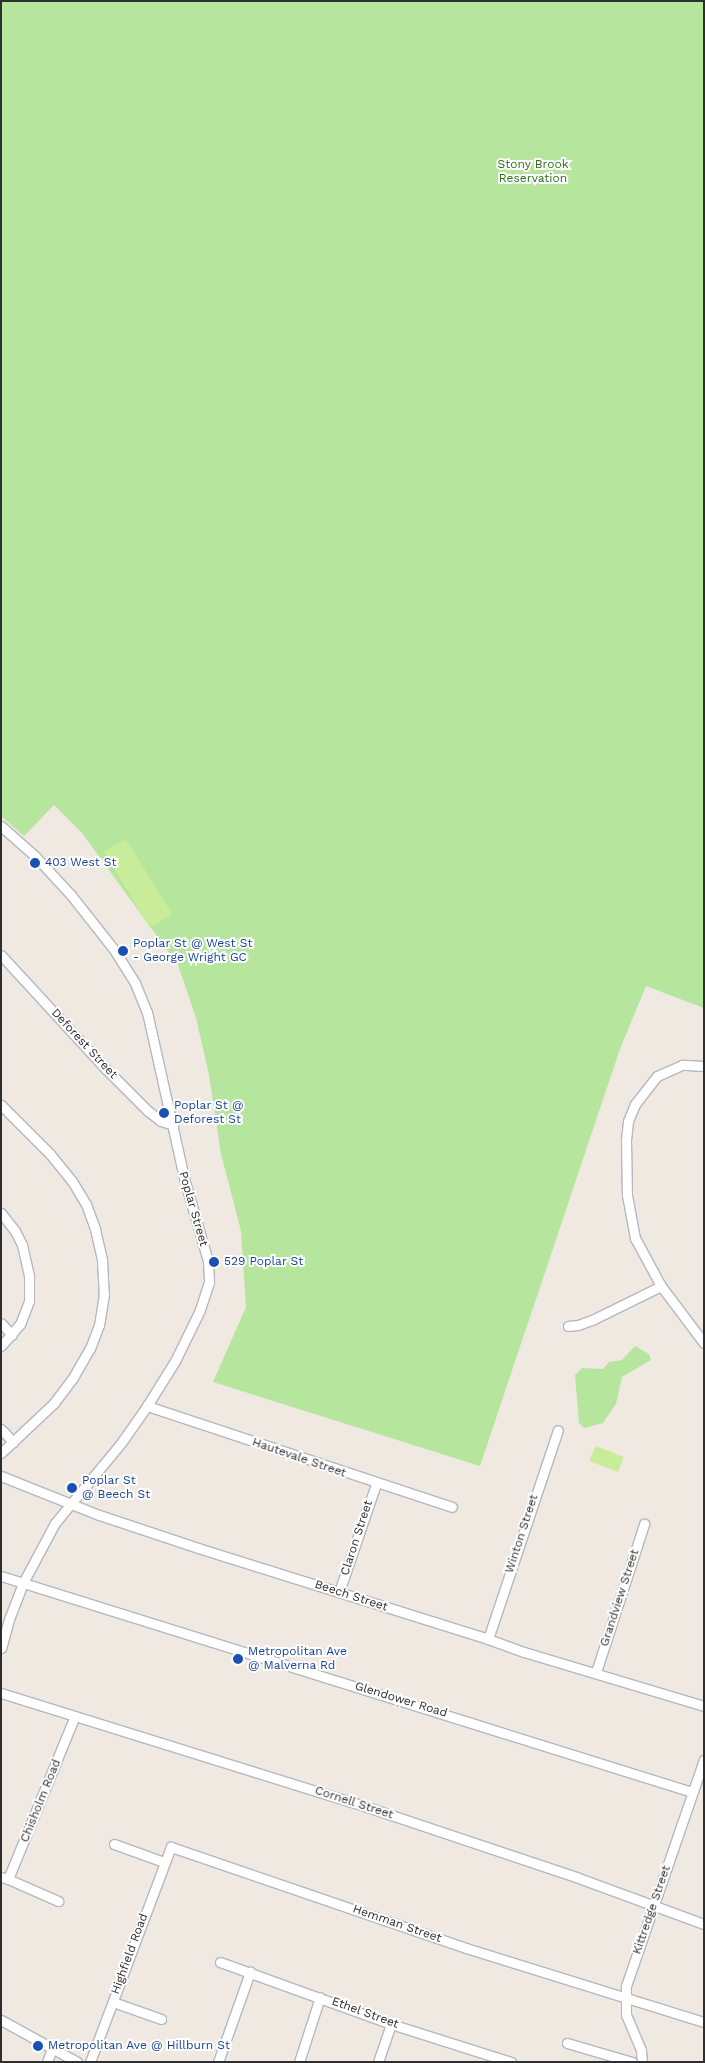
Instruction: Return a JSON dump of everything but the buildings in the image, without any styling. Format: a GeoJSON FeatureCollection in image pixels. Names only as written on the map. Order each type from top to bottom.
{"type":"FeatureCollection","features":[{"type":"Feature","properties":{"kind":"street","name":"Poplar Street"},"geometry":{"type":"LineString","coordinates":[[1,826],[35,856],[71,894],[115,951],[135,983],[147,1012],[184,1178],[208,1262],[209,1282],[200,1310],[175,1361],[147,1406],[121,1443],[54,1522],[23,1583],[2,1644]]}},
{"type":"Feature","properties":{"kind":"street","name":"Deforest Street"},"geometry":{"type":"LineString","coordinates":[[1,955],[106,1069],[148,1111],[161,1121],[173,1125]]}},
{"type":"Feature","properties":{"kind":"street"},"geometry":{"type":"LineString","coordinates":[[704,1066],[682,1064],[657,1076],[635,1104],[628,1121],[626,1140],[626,1195],[630,1221],[642,1256],[661,1286],[704,1343]]}},
{"type":"Feature","properties":{"kind":"street"},"geometry":{"type":"LineString","coordinates":[[1,1104],[50,1154],[72,1180],[86,1204],[95,1229],[102,1260],[104,1294],[96,1333],[72,1380],[54,1403],[1,1453]]}},
{"type":"Feature","properties":{"kind":"street"},"geometry":{"type":"LineString","coordinates":[[1,1213],[15,1231],[22,1245],[29,1276],[28,1301],[20,1324],[1,1346]]}},
{"type":"Feature","properties":{"kind":"street"},"geometry":{"type":"LineString","coordinates":[[568,1326],[592,1320],[661,1286]]}},
{"type":"Feature","properties":{"kind":"street"},"geometry":{"type":"LineString","coordinates":[[1,1323],[12,1335]]}},
{"type":"Feature","properties":{"kind":"street","name":"Hautevale Street"},"geometry":{"type":"LineString","coordinates":[[147,1406],[376,1484],[452,1507]]}},
{"type":"Feature","properties":{"kind":"street"},"geometry":{"type":"LineString","coordinates":[[1,1429],[13,1442]]}},
{"type":"Feature","properties":{"kind":"street","name":"Winton Street"},"geometry":{"type":"LineString","coordinates":[[488,1639],[558,1430]]}},
{"type":"Feature","properties":{"kind":"street","name":"Beech Street"},"geometry":{"type":"LineString","coordinates":[[1,1476],[69,1503],[198,1548],[524,1652],[703,1705]]}},
{"type":"Feature","properties":{"kind":"street","name":"Claron Street"},"geometry":{"type":"LineString","coordinates":[[339,1592],[376,1484]]}},
{"type":"Feature","properties":{"kind":"street","name":"Grandview Street"},"geometry":{"type":"LineString","coordinates":[[596,1672],[644,1524]]}},
{"type":"Feature","properties":{"kind":"street","name":"Glendower Road"},"geometry":{"type":"LineString","coordinates":[[1,1576],[692,1792]]}},
{"type":"Feature","properties":{"kind":"street","name":"Cornell Street"},"geometry":{"type":"LineString","coordinates":[[1,1693],[355,1803],[704,1924]]}},
{"type":"Feature","properties":{"kind":"street","name":"Chisholm Road"},"geometry":{"type":"LineString","coordinates":[[5,1878],[75,1716]]}},
{"type":"Feature","properties":{"kind":"street","name":"Kittredge Street"},"geometry":{"type":"LineString","coordinates":[[642,2062],[641,2050],[626,2014],[626,1986],[704,1760]]}},
{"type":"Feature","properties":{"kind":"street"},"geometry":{"type":"LineString","coordinates":[[114,1844],[164,1862]]}},
{"type":"Feature","properties":{"kind":"street","name":"Highfield Road"},"geometry":{"type":"LineString","coordinates":[[90,2062],[170,1847]]}},
{"type":"Feature","properties":{"kind":"street","name":"Hemman Street"},"geometry":{"type":"LineString","coordinates":[[170,1847],[482,1953],[626,1996],[704,2022]]}},
{"type":"Feature","properties":{"kind":"street"},"geometry":{"type":"LineString","coordinates":[[5,1878],[58,1901]]}},
{"type":"Feature","properties":{"kind":"street","name":"Ethel Street"},"geometry":{"type":"LineString","coordinates":[[220,1962],[391,2024],[511,2062]]}},
{"type":"Feature","properties":{"kind":"street"},"geometry":{"type":"LineString","coordinates":[[218,2062],[250,1972]]}},
{"type":"Feature","properties":{"kind":"street"},"geometry":{"type":"LineString","coordinates":[[299,2062],[320,1997]]}},
{"type":"Feature","properties":{"kind":"street"},"geometry":{"type":"LineString","coordinates":[[113,2002],[161,2020]]}},
{"type":"Feature","properties":{"kind":"street"},"geometry":{"type":"LineString","coordinates":[[1,2020],[77,2062]]}},
{"type":"Feature","properties":{"kind":"street"},"geometry":{"type":"LineString","coordinates":[[378,2062],[391,2024]]}},
{"type":"Feature","properties":{"kind":"street"},"geometry":{"type":"LineString","coordinates":[[567,2043],[632,2062]]}},
{"type":"Feature","properties":{"kind":"street"},"geometry":{"type":"LineString","coordinates":[[47,2062],[52,2048]]}},
{"type":"Feature","properties":{"kind":"green space","name":"Stony Brook Reservation"},"geometry":{"type":"Polygon","coordinates":[[[1,1],[704,1],[704,1008],[646,986],[620,1049],[480,1466],[213,1382],[246,1307],[241,1231],[221,1154],[209,1075],[196,1018],[178,965],[82,833],[54,805],[24,836],[1,816],[1,1]]]}},
{"type":"Feature","properties":{"kind":"green space"},"geometry":{"type":"Polygon","coordinates":[[[126,839],[172,914],[150,928],[104,852],[126,839]]]}},
{"type":"Feature","properties":{"kind":"green space"},"geometry":{"type":"Polygon","coordinates":[[[635,1346],[649,1354],[651,1360],[622,1377],[616,1404],[603,1423],[584,1428],[579,1423],[575,1375],[582,1368],[603,1369],[609,1362],[622,1360],[635,1346]]]}},
{"type":"Feature","properties":{"kind":"green space"},"geometry":{"type":"Polygon","coordinates":[[[596,1446],[624,1457],[618,1472],[589,1461],[596,1446]]]}},
{"type":"Feature","properties":{"kind":"place","name":"403 West St"},"geometry":{"type":"Point","coordinates":[35,863]}},
{"type":"Feature","properties":{"kind":"place","name":"Poplar St @ West St - George Wright GC"},"geometry":{"type":"Point","coordinates":[123,951]}},
{"type":"Feature","properties":{"kind":"place","name":"Poplar St @ Deforest St"},"geometry":{"type":"Point","coordinates":[164,1113]}},
{"type":"Feature","properties":{"kind":"place","name":"529 Poplar St"},"geometry":{"type":"Point","coordinates":[214,1262]}},
{"type":"Feature","properties":{"kind":"place","name":"Poplar St @ Beech St"},"geometry":{"type":"Point","coordinates":[72,1488]}},
{"type":"Feature","properties":{"kind":"place","name":"Metropolitan Ave @ Malverna Rd"},"geometry":{"type":"Point","coordinates":[238,1659]}},
{"type":"Feature","properties":{"kind":"place","name":"Metropolitan Ave @ Hillburn St"},"geometry":{"type":"Point","coordinates":[38,2046]}}]}
